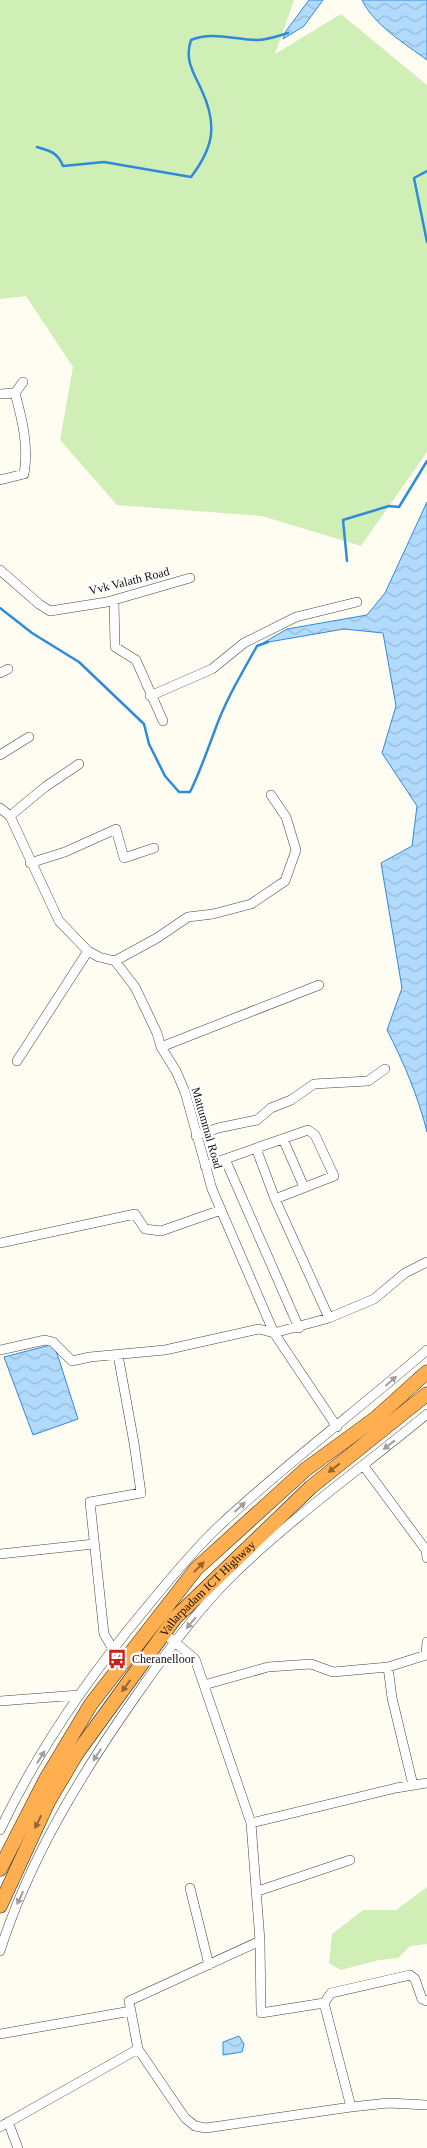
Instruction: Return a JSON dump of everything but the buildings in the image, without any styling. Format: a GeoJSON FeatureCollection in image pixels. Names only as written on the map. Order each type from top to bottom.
{"type":"FeatureCollection","features":[{"type":"Feature","properties":{"kind":"highway","name":"Vallarpadam ICT Highway"},"geometry":{"type":"LineString","coordinates":[[0,1870],[46,1779],[92,1704],[164,1634],[196,1569],[304,1470],[376,1418],[427,1372]]}},
{"type":"Feature","properties":{"kind":"highway","name":"Vallarpadam ICT Highway"},"geometry":{"type":"LineString","coordinates":[[0,1906],[48,1802],[77,1753],[175,1618],[237,1556],[311,1487],[427,1394]]}},
{"type":"Feature","properties":{"kind":"street"},"geometry":{"type":"LineString","coordinates":[[0,480],[24,474],[27,458],[15,393],[23,382]]}},
{"type":"Feature","properties":{"kind":"street"},"geometry":{"type":"LineString","coordinates":[[0,394],[15,393]]}},
{"type":"Feature","properties":{"kind":"street","name":"Vvk Valath Road"},"geometry":{"type":"LineString","coordinates":[[0,570],[38,604],[50,611],[114,600],[190,578]]}},
{"type":"Feature","properties":{"kind":"street"},"geometry":{"type":"LineString","coordinates":[[114,600],[115,647],[136,660],[150,696],[163,721]]}},
{"type":"Feature","properties":{"kind":"street"},"geometry":{"type":"LineString","coordinates":[[150,696],[212,669],[244,643],[296,617],[357,602]]}},
{"type":"Feature","properties":{"kind":"street"},"geometry":{"type":"LineString","coordinates":[[0,755],[29,737]]}},
{"type":"Feature","properties":{"kind":"street"},"geometry":{"type":"LineString","coordinates":[[10,816],[45,787],[79,764]]}},
{"type":"Feature","properties":{"kind":"street"},"geometry":{"type":"LineString","coordinates":[[0,808],[10,816],[30,863],[59,921],[88,951],[99,957],[115,961],[157,938],[188,917],[213,914],[251,904],[285,881],[296,850],[286,817],[271,795]]}},
{"type":"Feature","properties":{"kind":"street"},"geometry":{"type":"LineString","coordinates":[[30,863],[66,852],[116,829],[124,858],[154,848]]}},
{"type":"Feature","properties":{"kind":"street"},"geometry":{"type":"LineString","coordinates":[[17,1061],[88,951]]}},
{"type":"Feature","properties":{"kind":"street","name":"Mattummal Road"},"geometry":{"type":"LineString","coordinates":[[115,961],[135,987],[157,1033],[161,1047],[176,1071],[185,1092],[205,1166],[221,1210],[274,1334],[337,1427]]}},
{"type":"Feature","properties":{"kind":"street"},"geometry":{"type":"LineString","coordinates":[[161,1047],[319,985]]}},
{"type":"Feature","properties":{"kind":"street"},"geometry":{"type":"LineString","coordinates":[[196,1136],[218,1128],[256,1120],[271,1108],[291,1100],[314,1084],[368,1081],[385,1069]]}},
{"type":"Feature","properties":{"kind":"street"},"geometry":{"type":"LineString","coordinates":[[205,1166],[308,1130],[315,1135],[334,1176],[275,1199]]}},
{"type":"Feature","properties":{"kind":"street"},"geometry":{"type":"LineString","coordinates":[[283,1138],[304,1188]]}},
{"type":"Feature","properties":{"kind":"street"},"geometry":{"type":"LineString","coordinates":[[256,1148],[275,1199],[329,1318]]}},
{"type":"Feature","properties":{"kind":"street"},"geometry":{"type":"LineString","coordinates":[[225,1159],[299,1328]]}},
{"type":"Feature","properties":{"kind":"street"},"geometry":{"type":"LineString","coordinates":[[0,1243],[135,1214],[145,1229],[161,1230],[221,1210]]}},
{"type":"Feature","properties":{"kind":"street"},"geometry":{"type":"LineString","coordinates":[[0,1350],[45,1340],[53,1342],[72,1361],[90,1357],[165,1350],[259,1330],[274,1334],[329,1318],[374,1300],[405,1273],[427,1262]]}},
{"type":"Feature","properties":{"kind":"street"},"geometry":{"type":"LineString","coordinates":[[0,1830],[25,1782],[79,1695],[140,1615],[216,1529],[427,1350]]}},
{"type":"Feature","properties":{"kind":"street"},"geometry":{"type":"LineString","coordinates":[[113,1649],[104,1634],[90,1502],[141,1492],[118,1355]]}},
{"type":"Feature","properties":{"kind":"street"},"geometry":{"type":"LineString","coordinates":[[0,1951],[18,1901],[66,1805],[122,1716],[164,1634],[363,1465],[427,1414]]}},
{"type":"Feature","properties":{"kind":"street"},"geometry":{"type":"LineString","coordinates":[[363,1465],[426,1550],[427,1558]]}},
{"type":"Feature","properties":{"kind":"street"},"geometry":{"type":"LineString","coordinates":[[0,1554],[94,1544]]}},
{"type":"Feature","properties":{"kind":"street"},"geometry":{"type":"LineString","coordinates":[[140,1615],[195,1659],[251,1823],[258,1891],[261,2013],[324,2003],[331,1993],[410,1975],[415,1979],[422,1999],[427,2000]]}},
{"type":"Feature","properties":{"kind":"street"},"geometry":{"type":"LineString","coordinates":[[204,1685],[268,1667],[284,1665],[311,1664],[333,1672],[388,1668],[426,1655],[427,1642]]}},
{"type":"Feature","properties":{"kind":"street"},"geometry":{"type":"LineString","coordinates":[[388,1668],[392,1698],[413,1785]]}},
{"type":"Feature","properties":{"kind":"street"},"geometry":{"type":"LineString","coordinates":[[0,1702],[79,1695]]}},
{"type":"Feature","properties":{"kind":"street"},"geometry":{"type":"LineString","coordinates":[[251,1823],[427,1783]]}},
{"type":"Feature","properties":{"kind":"street"},"geometry":{"type":"LineString","coordinates":[[258,1891],[350,1860]]}},
{"type":"Feature","properties":{"kind":"street"},"geometry":{"type":"LineString","coordinates":[[190,1888],[209,1965]]}},
{"type":"Feature","properties":{"kind":"street"},"geometry":{"type":"LineString","coordinates":[[260,1941],[129,2001],[138,2049],[185,2118],[196,2126],[206,2128],[388,2103],[427,2105]]}},
{"type":"Feature","properties":{"kind":"street"},"geometry":{"type":"LineString","coordinates":[[324,2003],[351,2107]]}},
{"type":"Feature","properties":{"kind":"street"},"geometry":{"type":"LineString","coordinates":[[0,2034],[131,2011]]}},
{"type":"Feature","properties":{"kind":"street"},"geometry":{"type":"LineString","coordinates":[[18,2148],[4,2124],[138,2049]]}},
{"type":"Feature","properties":{"kind":"green space"},"geometry":{"type":"Polygon","coordinates":[[[0,0],[294,0],[275,54],[341,14],[427,85],[427,452],[361,546],[262,516],[117,505],[60,440],[73,367],[26,296],[0,299],[0,0]]]}},
{"type":"Feature","properties":{"kind":"green space"},"geometry":{"type":"Polygon","coordinates":[[[427,1887],[427,1944],[410,1946],[398,1958],[379,1960],[341,1970],[329,1963],[332,1934],[363,1910],[396,1910],[427,1887]]]}},
{"type":"Feature","properties":{"kind":"water"},"geometry":{"type":"Polygon","coordinates":[[[309,0],[323,0],[304,26],[283,39],[286,31],[309,0]]]}},
{"type":"Feature","properties":{"kind":"water"},"geometry":{"type":"Polygon","coordinates":[[[362,0],[427,0],[427,60],[399,40],[374,18],[362,0]]]}},
{"type":"Feature","properties":{"kind":"water"},"geometry":{"type":"Polygon","coordinates":[[[427,502],[427,1132],[410,1080],[387,1030],[402,988],[381,863],[412,846],[417,806],[382,753],[396,706],[383,633],[344,629],[263,643],[287,629],[367,615],[385,593],[427,502]]]}},
{"type":"Feature","properties":{"kind":"water"},"geometry":{"type":"Polygon","coordinates":[[[54,1344],[78,1419],[33,1435],[4,1357],[54,1344]]]}},
{"type":"Feature","properties":{"kind":"water"},"geometry":{"type":"Polygon","coordinates":[[[239,2036],[244,2044],[242,2052],[223,2055],[223,2042],[239,2036]]]}},
{"type":"Feature","properties":{"kind":"waterway"},"geometry":{"type":"LineString","coordinates":[[37,147],[53,153],[59,158],[63,166],[104,162],[191,177],[204,156],[211,136],[210,115],[207,104],[189,60],[191,40],[207,36],[261,40],[288,33]]}},
{"type":"Feature","properties":{"kind":"waterway"},"geometry":{"type":"LineString","coordinates":[[427,171],[414,178],[427,242]]}},
{"type":"Feature","properties":{"kind":"waterway"},"geometry":{"type":"LineString","coordinates":[[347,561],[343,520],[389,506],[399,507],[427,461]]}},
{"type":"Feature","properties":{"kind":"waterway"},"geometry":{"type":"LineString","coordinates":[[0,608],[32,633],[79,662],[144,724],[149,744],[165,776],[179,792],[190,792],[234,687],[257,646],[268,642]]}},
{"type":"Feature","properties":{"kind":"place","name":"Cheranelloor"},"geometry":{"type":"Point","coordinates":[117,1659]}}]}
